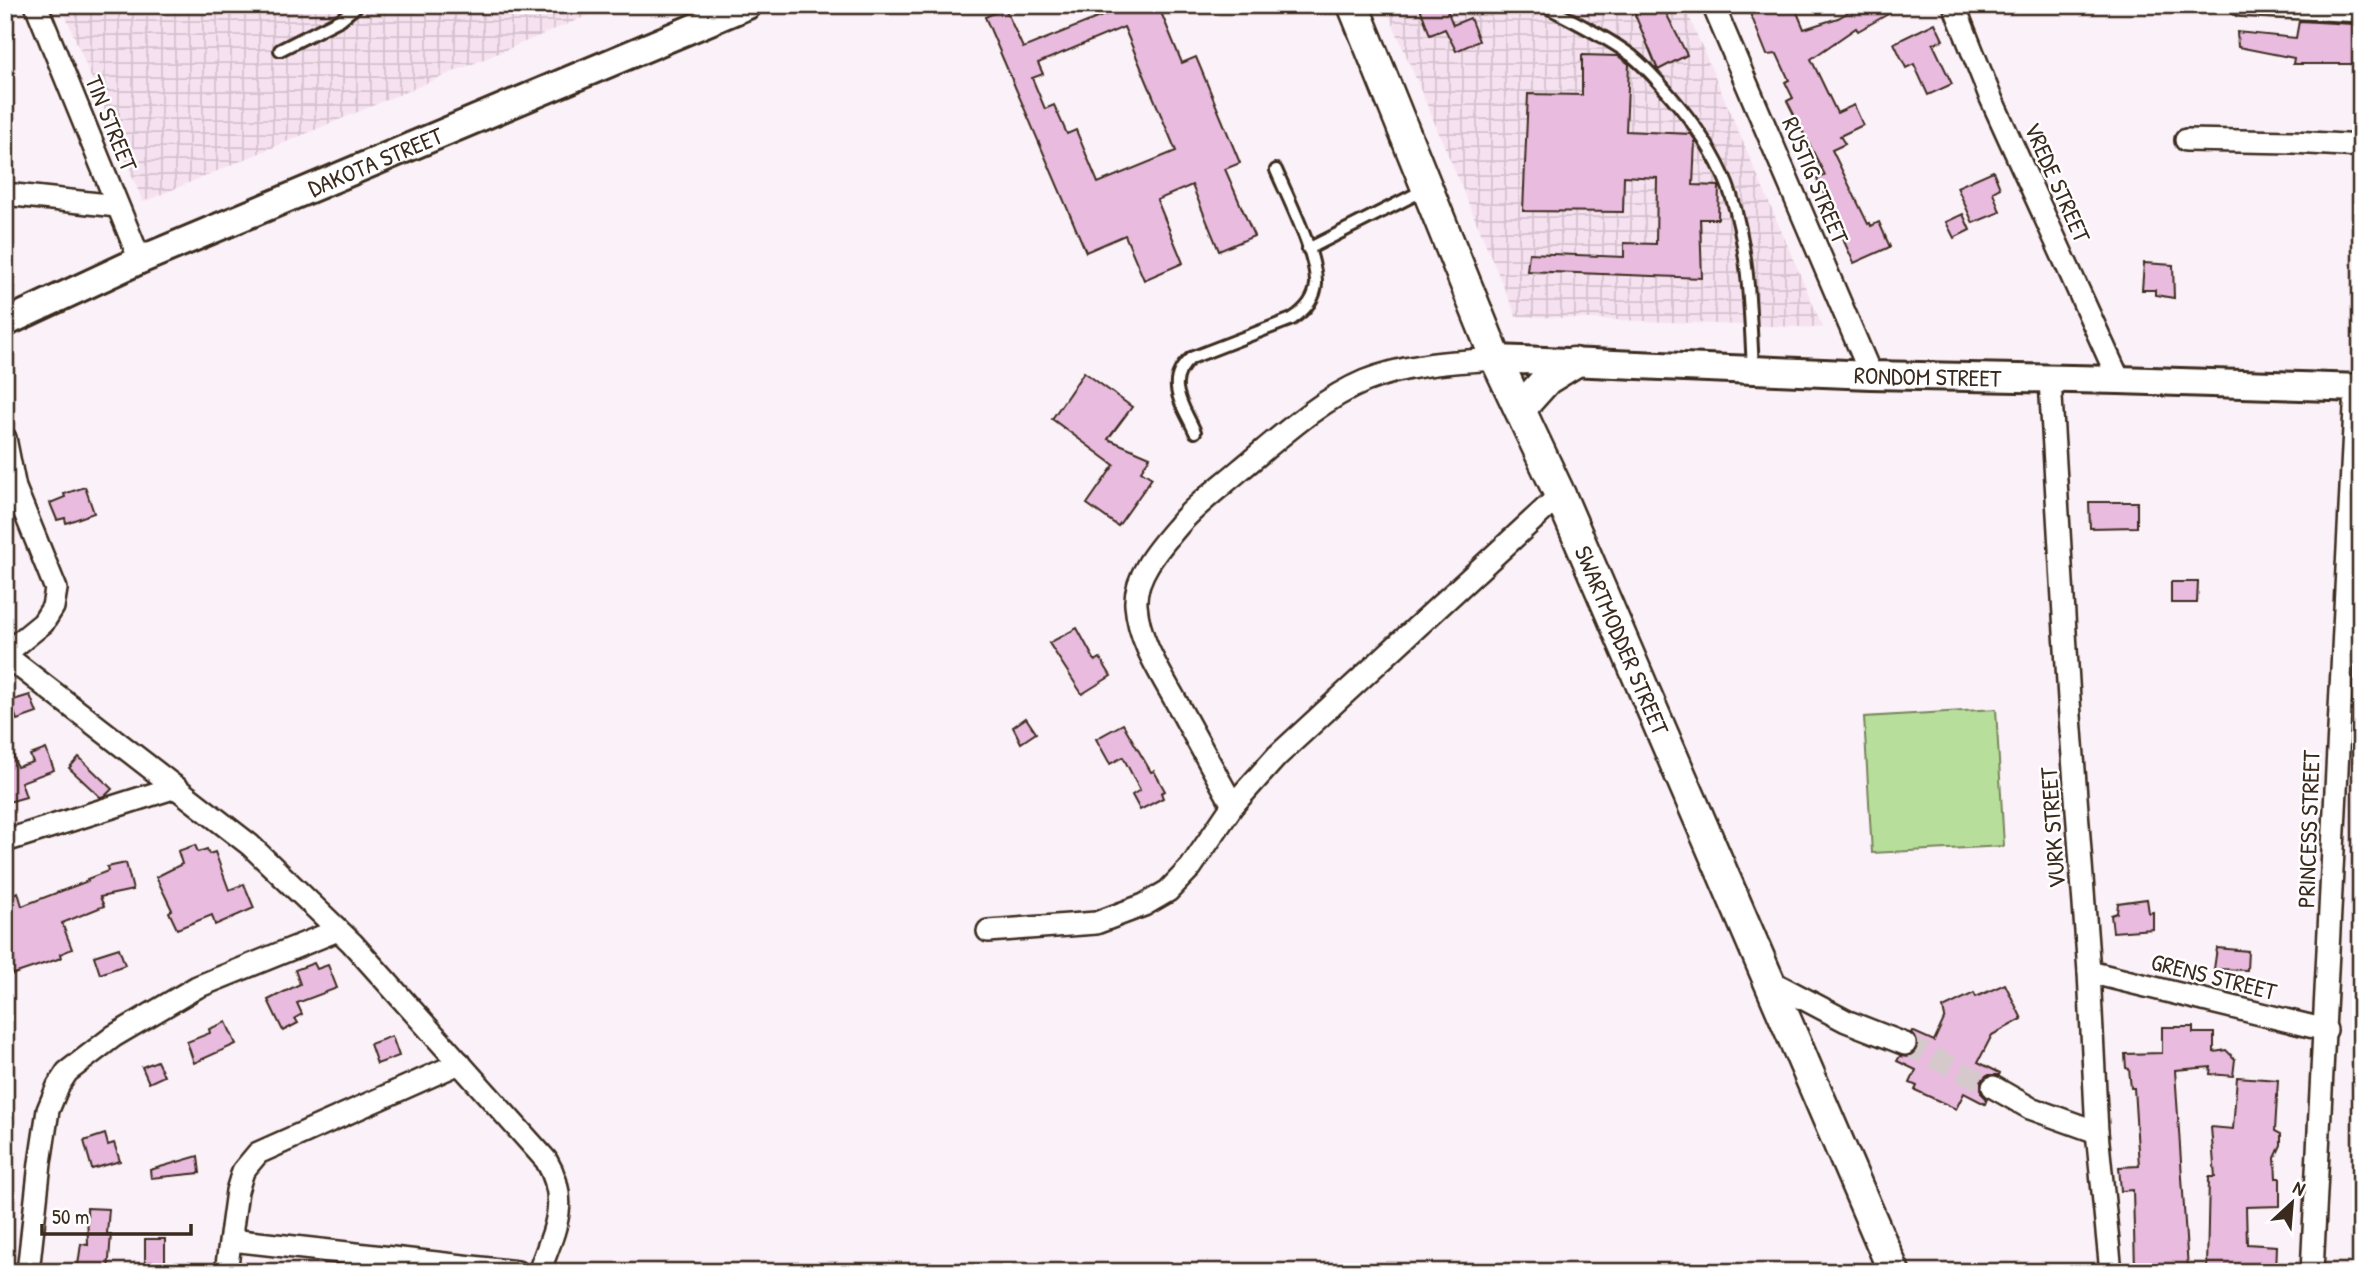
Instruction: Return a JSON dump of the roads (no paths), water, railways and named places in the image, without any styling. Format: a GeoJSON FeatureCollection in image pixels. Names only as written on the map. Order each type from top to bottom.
{"type":"FeatureCollection","features":[{"type":"Feature","properties":{"kind":"main road","name":"SWARTMODDER STREET"},"geometry":{"type":"LineString","coordinates":[[1353,5],[1496,359],[1560,495],[1894,1272]]}},
{"type":"Feature","properties":{"kind":"main road"},"geometry":{"type":"LineString","coordinates":[[1520,409],[1547,379],[1573,363]]}},
{"type":"Feature","properties":{"kind":"street","name":"TIN STREET"},"geometry":{"type":"LineString","coordinates":[[36,5],[140,260]]}},
{"type":"Feature","properties":{"kind":"street","name":"DAKOTA STREET"},"geometry":{"type":"LineString","coordinates":[[5,323],[140,260],[748,5]]}},
{"type":"Feature","properties":{"kind":"street","name":"RUSTIG STREET"},"geometry":{"type":"LineString","coordinates":[[1713,5],[1871,375]]}},
{"type":"Feature","properties":{"kind":"street","name":"VREDE STREET"},"geometry":{"type":"LineString","coordinates":[[1954,5],[1990,96],[2119,380]]}},
{"type":"Feature","properties":{"kind":"street"},"geometry":{"type":"LineString","coordinates":[[2241,5],[2361,11]]}},
{"type":"Feature","properties":{"kind":"street"},"geometry":{"type":"LineString","coordinates":[[2186,140],[2361,146]]}},
{"type":"Feature","properties":{"kind":"street"},"geometry":{"type":"LineString","coordinates":[[5,194],[117,206]]}},
{"type":"Feature","properties":{"kind":"street"},"geometry":{"type":"LineString","coordinates":[[1233,805],[1150,654],[1139,627],[1136,602],[1138,586],[1146,569],[1178,524],[1299,422],[1331,399],[1365,381],[1427,363],[1496,359]]}},
{"type":"Feature","properties":{"kind":"street","name":"RONDOM STREET"},"geometry":{"type":"LineString","coordinates":[[1496,359],[1871,375],[2358,388]]}},
{"type":"Feature","properties":{"kind":"street","name":"VURK STREET"},"geometry":{"type":"LineString","coordinates":[[2050,380],[2097,1132],[2111,1272]]}},
{"type":"Feature","properties":{"kind":"street","name":"PRINCESS STREET"},"geometry":{"type":"LineString","coordinates":[[2312,1272],[2358,388]]}},
{"type":"Feature","properties":{"kind":"street"},"geometry":{"type":"LineString","coordinates":[[5,438],[15,488],[56,589],[53,607],[43,623],[5,655],[250,845],[338,930],[546,1160],[556,1177],[560,1199],[557,1222],[539,1272]]}},
{"type":"Feature","properties":{"kind":"street"},"geometry":{"type":"LineString","coordinates":[[988,931],[1096,923],[1144,905],[1168,891],[1191,867],[1233,805],[1277,756],[1560,495]]}},
{"type":"Feature","properties":{"kind":"street"},"geometry":{"type":"LineString","coordinates":[[5,841],[176,788]]}},
{"type":"Feature","properties":{"kind":"street"},"geometry":{"type":"LineString","coordinates":[[28,1272],[48,1110],[67,1072],[114,1036],[197,987],[338,930]]}},
{"type":"Feature","properties":{"kind":"street","name":"GRENS STREET"},"geometry":{"type":"LineString","coordinates":[[2089,972],[2326,1030]]}},
{"type":"Feature","properties":{"kind":"street"},"geometry":{"type":"LineString","coordinates":[[1770,981],[1846,1021],[1905,1044]]}},
{"type":"Feature","properties":{"kind":"street"},"geometry":{"type":"LineString","coordinates":[[226,1272],[237,1192],[243,1171],[258,1153],[460,1063]]}},
{"type":"Feature","properties":{"kind":"street"},"geometry":{"type":"LineString","coordinates":[[1993,1087],[2030,1108],[2097,1132]]}},
{"type":"Feature","properties":{"kind":"street"},"geometry":{"type":"LineString","coordinates":[[231,1240],[517,1272]]}},
{"type":"Feature","properties":{"kind":"lane"},"geometry":{"type":"LineString","coordinates":[[280,50],[341,19],[358,5]]}},
{"type":"Feature","properties":{"kind":"lane"},"geometry":{"type":"LineString","coordinates":[[1543,5],[1605,39],[1646,68],[1694,125],[1712,152],[1730,192],[1737,216],[1753,370]]}},
{"type":"Feature","properties":{"kind":"lane"},"geometry":{"type":"LineString","coordinates":[[1195,432],[1177,394],[1176,385],[1182,365],[1191,358],[1292,319],[1304,310],[1316,285],[1308,249],[1276,170]]}},
{"type":"Feature","properties":{"kind":"lane"},"geometry":{"type":"LineString","coordinates":[[1308,249],[1427,188]]}},
{"type":"Feature","properties":{"kind":"tunnel"},"geometry":{"type":"LineString","coordinates":[[1905,1044],[1993,1087]]}}]}
